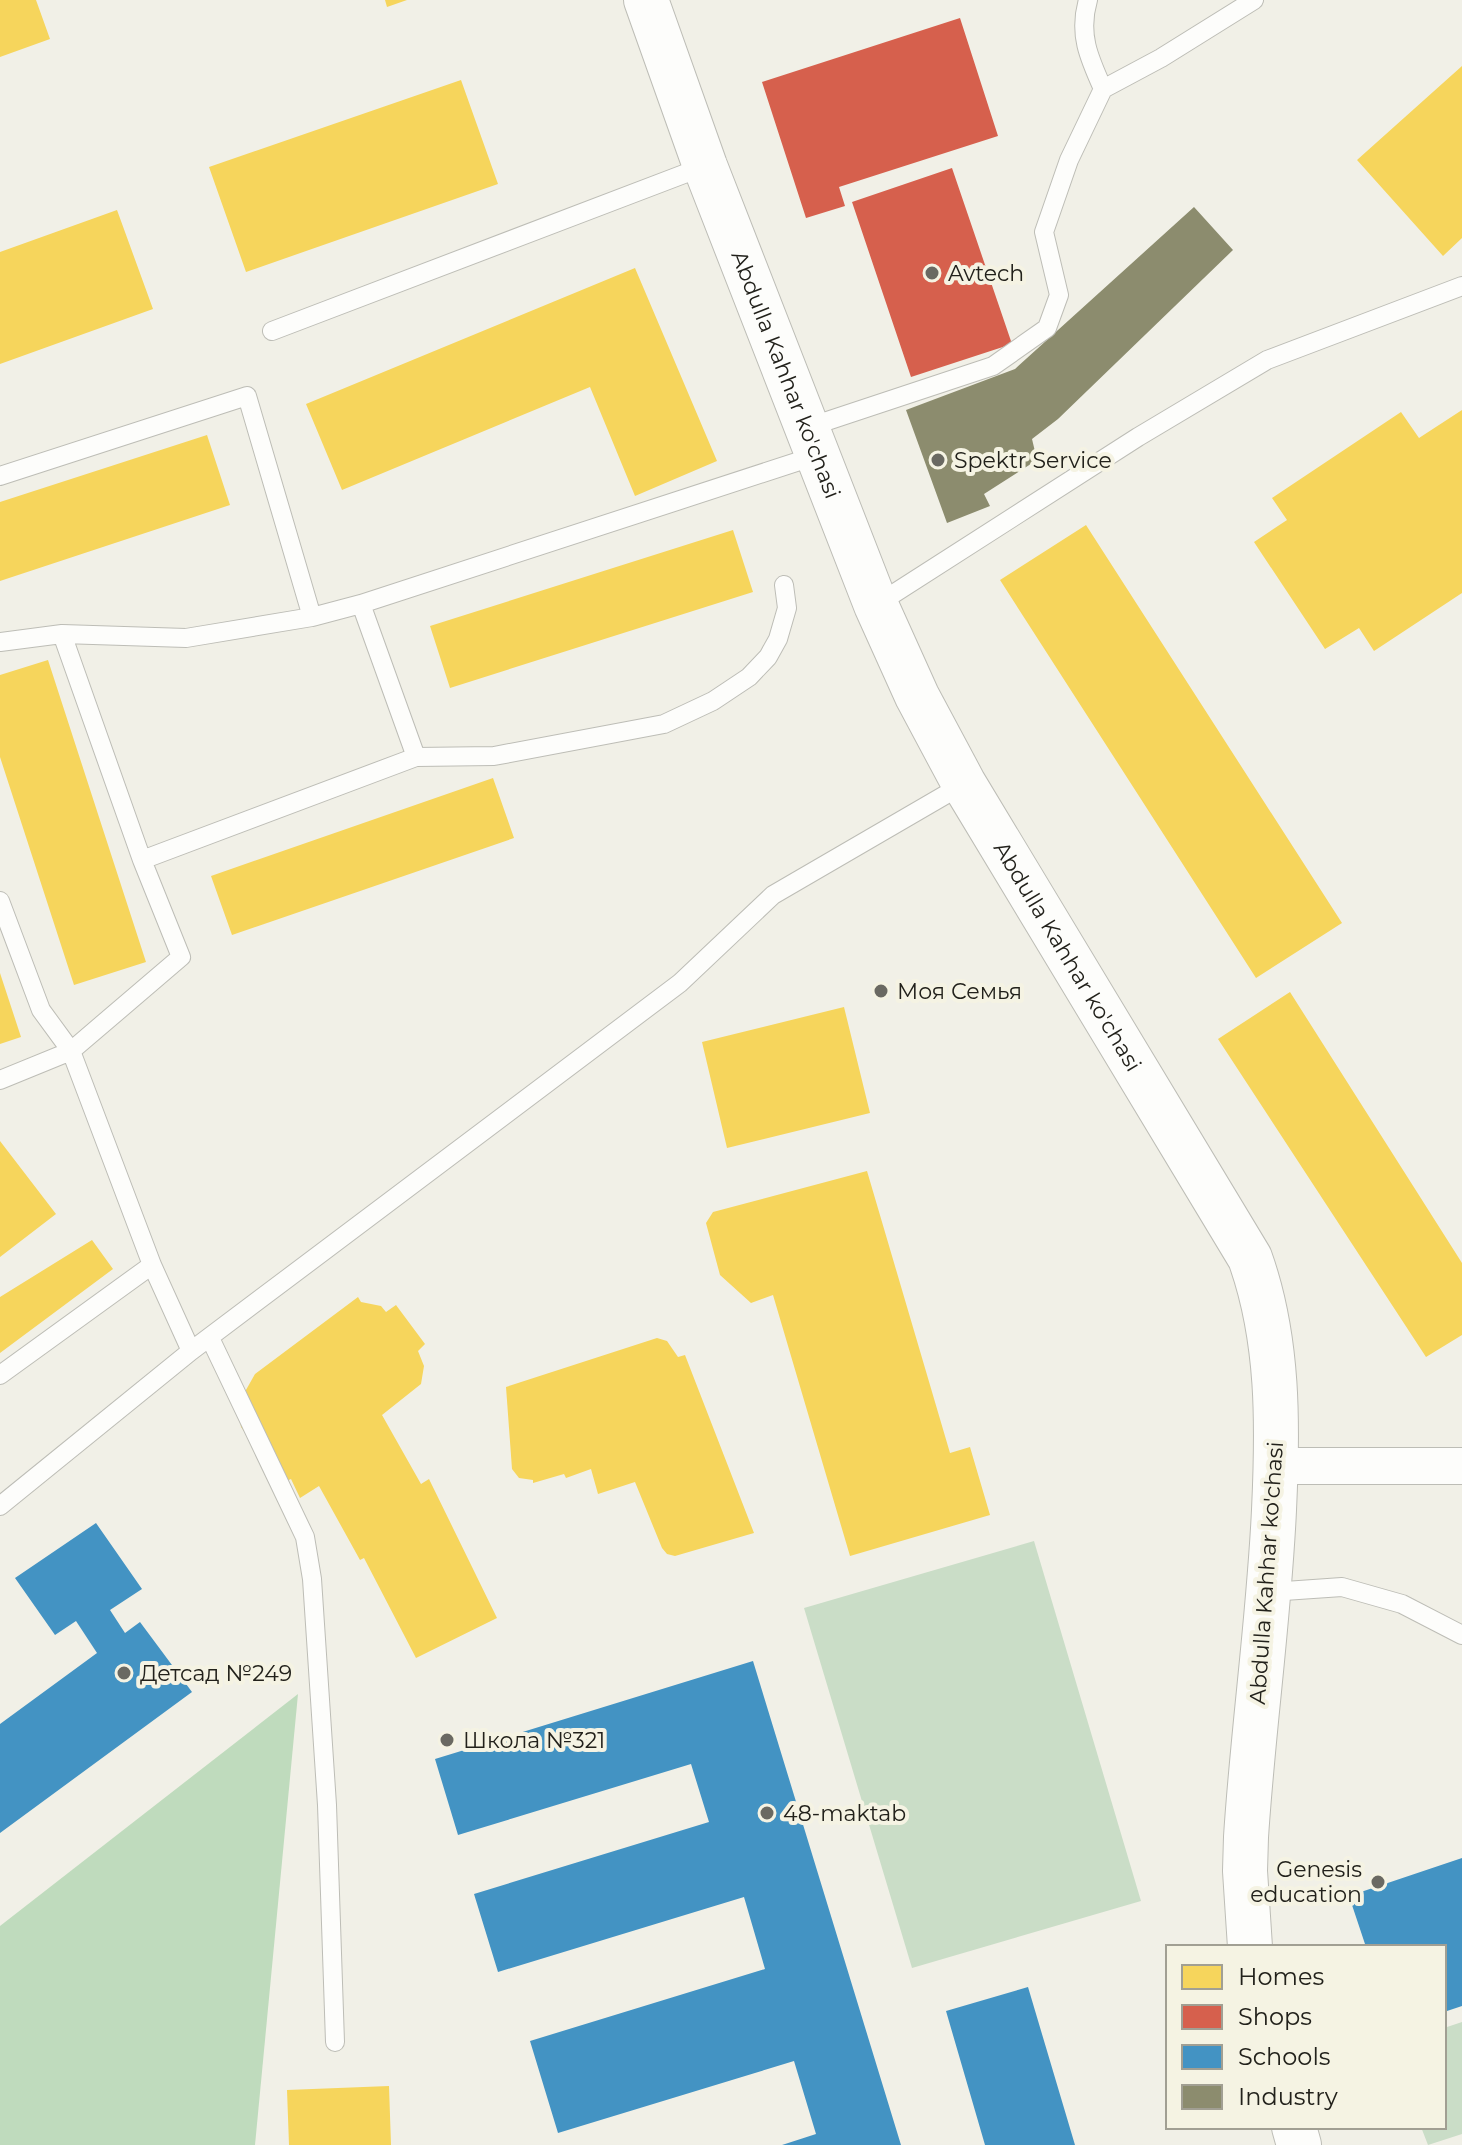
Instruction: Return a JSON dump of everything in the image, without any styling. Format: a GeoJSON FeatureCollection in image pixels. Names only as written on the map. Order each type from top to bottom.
{"type":"FeatureCollection","features":[{"type":"Feature","properties":{"kind":"street","name":"Abdulla Kahhar ko'chasi"},"geometry":{"type":"LineString","coordinates":[[646,0],[705,166],[876,605],[917,696],[964,784],[1250,1258],[1261,1288],[1269,1325],[1275,1392],[1276,1466],[1269,1592],[1247,1826],[1245,1871],[1250,1945]]}},
{"type":"Feature","properties":{"kind":"street"},"geometry":{"type":"LineString","coordinates":[[1276,1466],[1462,1466]]}},
{"type":"Feature","properties":{"kind":"lane"},"geometry":{"type":"LineString","coordinates":[[1088,0],[1082,21],[1089,59],[1103,89]]}},
{"type":"Feature","properties":{"kind":"lane"},"geometry":{"type":"LineString","coordinates":[[0,642],[62,634],[186,638],[312,617],[361,604],[814,441],[993,366],[1047,328],[1059,295],[1044,232],[1069,160],[1103,89],[1161,58],[1254,0]]}},
{"type":"Feature","properties":{"kind":"lane"},"geometry":{"type":"LineString","coordinates":[[272,331],[705,166]]}},
{"type":"Feature","properties":{"kind":"lane"},"geometry":{"type":"LineString","coordinates":[[876,605],[1138,437],[1267,360],[1462,286]]}},
{"type":"Feature","properties":{"kind":"lane"},"geometry":{"type":"LineString","coordinates":[[0,476],[247,396],[312,617]]}},
{"type":"Feature","properties":{"kind":"lane"},"geometry":{"type":"LineString","coordinates":[[142,860],[416,757],[494,756],[664,724],[713,701],[749,677],[768,657],[778,639],[787,608],[784,585]]}},
{"type":"Feature","properties":{"kind":"lane"},"geometry":{"type":"LineString","coordinates":[[361,604],[416,757]]}},
{"type":"Feature","properties":{"kind":"lane"},"geometry":{"type":"LineString","coordinates":[[0,1080],[71,1051],[181,957],[142,860],[62,634]]}},
{"type":"Feature","properties":{"kind":"lane"},"geometry":{"type":"LineString","coordinates":[[0,1506],[191,1351],[680,983],[773,895],[964,784]]}},
{"type":"Feature","properties":{"kind":"lane"},"geometry":{"type":"LineString","coordinates":[[0,901],[41,1010],[71,1051],[152,1265],[191,1351]]}},
{"type":"Feature","properties":{"kind":"lane"},"geometry":{"type":"LineString","coordinates":[[0,1375],[152,1265]]}},
{"type":"Feature","properties":{"kind":"lane"},"geometry":{"type":"LineString","coordinates":[[210,1338],[305,1537],[310,1565],[327,1805],[335,2042]]}},
{"type":"Feature","properties":{"kind":"lane"},"geometry":{"type":"LineString","coordinates":[[1269,1592],[1342,1587],[1402,1604],[1462,1635]]}},
{"type":"Feature","properties":{"kind":"green space"},"geometry":{"type":"Polygon","coordinates":[[[1034,1541],[1141,1901],[912,1968],[804,1608],[1034,1541]]]}},
{"type":"Feature","properties":{"kind":"green space"},"geometry":{"type":"Polygon","coordinates":[[[298,1694],[255,2145],[0,2145],[0,1926],[298,1694]]]}},
{"type":"Feature","properties":{"kind":"green space"},"geometry":{"type":"Polygon","coordinates":[[[1462,2022],[1462,2134],[1428,2145],[1422,2129],[1446,2129],[1446,2027],[1462,2022]]]}},
{"type":"Feature","properties":{"kind":"building: Homes"},"geometry":{"type":"Polygon","coordinates":[[[0,0],[36,0],[50,39],[0,57],[0,0]]]}},
{"type":"Feature","properties":{"kind":"building: Homes"},"geometry":{"type":"Polygon","coordinates":[[[385,0],[407,0],[387,7],[385,0]]]}},
{"type":"Feature","properties":{"kind":"building: Homes"},"geometry":{"type":"Polygon","coordinates":[[[1462,66],[1462,238],[1443,256],[1357,160],[1462,66]]]}},
{"type":"Feature","properties":{"kind":"building: Homes"},"geometry":{"type":"Polygon","coordinates":[[[461,80],[498,184],[246,272],[209,167],[461,80]]]}},
{"type":"Feature","properties":{"kind":"building: Homes"},"geometry":{"type":"Polygon","coordinates":[[[117,210],[153,309],[0,364],[0,252],[117,210]]]}},
{"type":"Feature","properties":{"kind":"building: Homes"},"geometry":{"type":"Polygon","coordinates":[[[635,268],[717,461],[635,496],[590,387],[342,490],[306,404],[635,268]]]}},
{"type":"Feature","properties":{"kind":"building: Homes"},"geometry":{"type":"Polygon","coordinates":[[[1462,410],[1462,593],[1374,651],[1359,628],[1325,649],[1254,542],[1287,520],[1272,498],[1401,412],[1419,438],[1462,410]]]}},
{"type":"Feature","properties":{"kind":"building: Homes"},"geometry":{"type":"Polygon","coordinates":[[[207,435],[230,505],[0,581],[0,502],[207,435]]]}},
{"type":"Feature","properties":{"kind":"building: Homes"},"geometry":{"type":"Polygon","coordinates":[[[1086,525],[1342,923],[1256,978],[1000,580],[1086,525]]]}},
{"type":"Feature","properties":{"kind":"building: Homes"},"geometry":{"type":"Polygon","coordinates":[[[733,530],[753,592],[450,688],[430,626],[733,530]]]}},
{"type":"Feature","properties":{"kind":"building: Homes"},"geometry":{"type":"Polygon","coordinates":[[[48,660],[146,962],[74,985],[0,757],[0,675],[48,660]]]}},
{"type":"Feature","properties":{"kind":"building: Homes"},"geometry":{"type":"Polygon","coordinates":[[[493,778],[514,838],[232,935],[211,876],[493,778]]]}},
{"type":"Feature","properties":{"kind":"building: Homes"},"geometry":{"type":"Polygon","coordinates":[[[0,973],[21,1037],[0,1044],[0,973]]]}},
{"type":"Feature","properties":{"kind":"building: Homes"},"geometry":{"type":"Polygon","coordinates":[[[1290,992],[1462,1263],[1462,1335],[1426,1357],[1218,1039],[1290,992]]]}},
{"type":"Feature","properties":{"kind":"building: Homes"},"geometry":{"type":"Polygon","coordinates":[[[844,1007],[870,1113],[727,1148],[702,1042],[844,1007]]]}},
{"type":"Feature","properties":{"kind":"building: Homes"},"geometry":{"type":"Polygon","coordinates":[[[0,1141],[56,1214],[0,1257],[0,1141]]]}},
{"type":"Feature","properties":{"kind":"building: Homes"},"geometry":{"type":"Polygon","coordinates":[[[867,1171],[950,1453],[970,1447],[990,1515],[850,1556],[773,1295],[751,1303],[720,1275],[706,1223],[713,1212],[867,1171]]]}},
{"type":"Feature","properties":{"kind":"building: Homes"},"geometry":{"type":"Polygon","coordinates":[[[92,1240],[113,1269],[0,1353],[0,1297],[92,1240]]]}},
{"type":"Feature","properties":{"kind":"building: Homes"},"geometry":{"type":"Polygon","coordinates":[[[358,1297],[361,1302],[381,1306],[386,1312],[396,1305],[425,1344],[418,1351],[424,1366],[421,1384],[382,1415],[421,1484],[429,1479],[497,1618],[416,1658],[364,1558],[360,1560],[319,1486],[300,1498],[291,1479],[282,1483],[241,1427],[239,1413],[242,1397],[255,1374],[358,1297]]]}},
{"type":"Feature","properties":{"kind":"building: Homes"},"geometry":{"type":"Polygon","coordinates":[[[657,1338],[667,1341],[678,1357],[685,1355],[754,1533],[675,1556],[667,1554],[662,1548],[635,1482],[598,1494],[591,1469],[566,1478],[564,1474],[533,1483],[533,1480],[519,1478],[512,1469],[506,1387],[657,1338]]]}},
{"type":"Feature","properties":{"kind":"building: Homes"},"geometry":{"type":"Polygon","coordinates":[[[389,2086],[391,2145],[289,2145],[287,2090],[389,2086]]]}},
{"type":"Feature","properties":{"kind":"building: Shops"},"geometry":{"type":"Polygon","coordinates":[[[960,18],[998,136],[839,187],[845,206],[806,218],[762,82],[960,18]]]}},
{"type":"Feature","properties":{"kind":"building: Shops"},"geometry":{"type":"Polygon","coordinates":[[[952,168],[1012,344],[911,377],[852,202],[952,168]]]}},
{"type":"Feature","properties":{"kind":"building: Schools","name":"Детсад №249"},"geometry":{"type":"Polygon","coordinates":[[[96,1523],[142,1589],[110,1610],[125,1633],[140,1622],[192,1692],[0,1833],[0,1724],[97,1653],[76,1621],[55,1635],[15,1578],[96,1523]]]}},
{"type":"Feature","properties":{"kind":"building: Schools"},"geometry":{"type":"Polygon","coordinates":[[[753,1661],[901,2145],[782,2145],[816,2134],[794,2061],[558,2133],[530,2041],[765,1969],[744,1897],[498,1972],[474,1894],[709,1822],[691,1764],[458,1835],[435,1759],[753,1661]]]}},
{"type":"Feature","properties":{"kind":"building: Schools"},"geometry":{"type":"Polygon","coordinates":[[[1462,1858],[1462,2006],[1446,2011],[1446,1945],[1365,1945],[1349,1896],[1462,1858]]]}},
{"type":"Feature","properties":{"kind":"building: Schools"},"geometry":{"type":"Polygon","coordinates":[[[1028,1987],[1075,2145],[985,2145],[946,2011],[1028,1987]]]}},
{"type":"Feature","properties":{"kind":"building: Industry"},"geometry":{"type":"Polygon","coordinates":[[[1194,207],[1233,250],[1058,419],[1032,439],[1037,460],[984,494],[990,506],[947,523],[906,410],[1015,369],[1194,207]]]}},
{"type":"Feature","properties":{"kind":"place","name":"Avtech"},"geometry":{"type":"Point","coordinates":[932,273]}},
{"type":"Feature","properties":{"kind":"place","name":"Spektr Service"},"geometry":{"type":"Point","coordinates":[938,460]}},
{"type":"Feature","properties":{"kind":"place","name":"Моя Семья"},"geometry":{"type":"Point","coordinates":[881,991]}},
{"type":"Feature","properties":{"kind":"place","name":"Детсад №249"},"geometry":{"type":"Point","coordinates":[124,1673]}},
{"type":"Feature","properties":{"kind":"place","name":"Школа №321"},"geometry":{"type":"Point","coordinates":[447,1740]}},
{"type":"Feature","properties":{"kind":"place","name":"48-maktab"},"geometry":{"type":"Point","coordinates":[767,1813]}},
{"type":"Feature","properties":{"kind":"place","name":"Genesis education"},"geometry":{"type":"Point","coordinates":[1378,1882]}}]}
